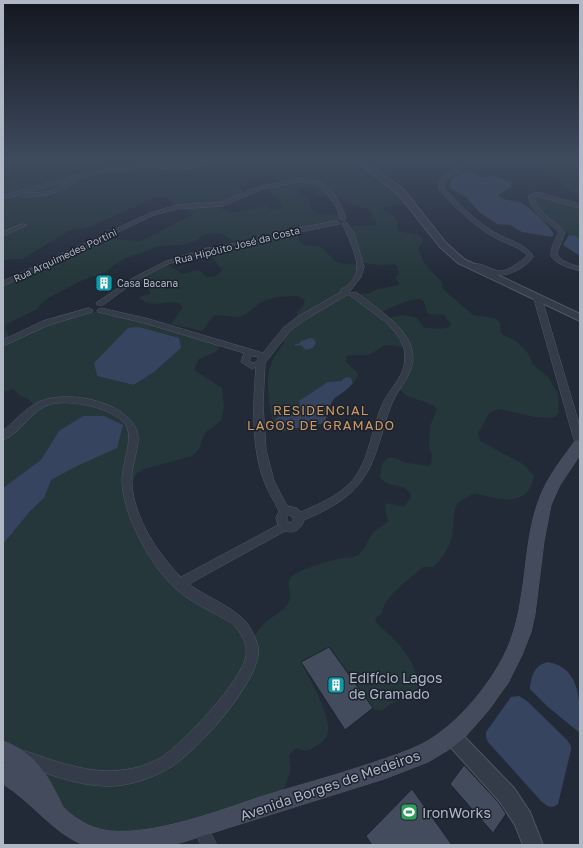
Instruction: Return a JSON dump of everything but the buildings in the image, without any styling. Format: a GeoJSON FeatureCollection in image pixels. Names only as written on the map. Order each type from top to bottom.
{"type":"FeatureCollection","features":[{"type":"Feature","properties":{"kind":"main road","name":"Avenida Borges de Medeiros"},"geometry":{"type":"LineString","coordinates":[[3,774],[17,780],[56,815],[91,838],[112,842],[136,842],[200,828],[346,782],[414,758],[433,749],[452,736],[488,695],[503,673],[515,651],[528,613],[540,522],[544,504],[560,473],[580,444]]}},
{"type":"Feature","properties":{"kind":"main road"},"geometry":{"type":"LineString","coordinates":[[4,758],[16,757],[33,765],[56,815]]}},
{"type":"Feature","properties":{"kind":"street","name":"Rua Arquimedes Portini"},"geometry":{"type":"LineString","coordinates":[[3,284],[152,214],[177,207],[223,204],[230,201]]}},
{"type":"Feature","properties":{"kind":"street","name":"Rua Arquimedes Portini"},"geometry":{"type":"LineString","coordinates":[[335,201],[339,206],[342,222]]}},
{"type":"Feature","properties":{"kind":"street"},"geometry":{"type":"LineString","coordinates":[[408,201],[443,245],[461,261],[580,318]]}},
{"type":"Feature","properties":{"kind":"street"},"geometry":{"type":"LineString","coordinates":[[454,201],[495,236],[522,248],[530,255],[527,260],[507,273],[498,273],[482,266],[471,266]]}},
{"type":"Feature","properties":{"kind":"street"},"geometry":{"type":"LineString","coordinates":[[531,201],[539,213],[562,232],[554,253],[555,257],[563,263],[580,269]]}},
{"type":"Feature","properties":{"kind":"street"},"geometry":{"type":"LineString","coordinates":[[561,201],[580,206]]}},
{"type":"Feature","properties":{"kind":"street"},"geometry":{"type":"LineString","coordinates":[[225,344],[247,362],[255,366],[259,357],[276,342],[287,329],[300,319],[349,292],[358,277],[361,267],[351,233],[342,222]]}},
{"type":"Feature","properties":{"kind":"street","name":"Rua Hipólito José da Costa"},"geometry":{"type":"LineString","coordinates":[[100,307],[135,279],[166,263],[207,250],[261,241],[304,229],[342,222]]}},
{"type":"Feature","properties":{"kind":"street"},"geometry":{"type":"LineString","coordinates":[[3,234],[24,225]]}},
{"type":"Feature","properties":{"kind":"street"},"geometry":{"type":"LineString","coordinates":[[300,517],[332,502],[355,484],[368,461],[388,401],[408,367],[408,348],[404,340],[384,319],[349,292]]}},
{"type":"Feature","properties":{"kind":"street"},"geometry":{"type":"LineString","coordinates":[[538,299],[580,444]]}},
{"type":"Feature","properties":{"kind":"street"},"geometry":{"type":"LineString","coordinates":[[3,343],[46,323],[89,310],[93,312],[100,307],[225,344],[259,357]]}},
{"type":"Feature","properties":{"kind":"street"},"geometry":{"type":"LineString","coordinates":[[258,386],[247,362],[247,355],[259,357]]}},
{"type":"Feature","properties":{"kind":"street"},"geometry":{"type":"LineString","coordinates":[[259,357],[258,404],[263,458],[267,477],[286,512]]}},
{"type":"Feature","properties":{"kind":"street"},"geometry":{"type":"LineString","coordinates":[[3,436],[36,407],[51,400],[80,400],[94,404],[124,418],[132,429],[134,435],[126,480],[130,506],[152,547],[166,569],[179,584],[236,619],[241,623],[251,641],[252,656],[240,681],[208,723],[188,745],[157,768],[122,778],[106,780],[88,778],[33,765]]}},
{"type":"Feature","properties":{"kind":"street"},"geometry":{"type":"LineString","coordinates":[[285,526],[281,520],[283,514],[286,512],[292,511],[300,517]]}},
{"type":"Feature","properties":{"kind":"street"},"geometry":{"type":"LineString","coordinates":[[179,584],[285,526],[296,526],[300,521],[300,517]]}},
{"type":"Feature","properties":{"kind":"street"},"geometry":{"type":"LineString","coordinates":[[452,736],[506,795],[523,819],[533,845]]}},
{"type":"Feature","properties":{"kind":"street"},"geometry":{"type":"LineString","coordinates":[[200,828],[209,845]]}},
{"type":"Feature","properties":{"kind":"shaded area"},"geometry":{"type":"Polygon","coordinates":[[[3,201],[149,201],[90,227],[69,231],[22,259],[3,260],[3,201]]]}},
{"type":"Feature","properties":{"kind":"shaded area"},"geometry":{"type":"Polygon","coordinates":[[[169,201],[227,201],[214,206],[233,213],[266,206],[272,210],[281,208],[282,205],[278,201],[309,201],[316,213],[323,215],[340,215],[343,219],[304,229],[298,237],[304,245],[321,247],[337,262],[361,267],[360,272],[344,292],[353,294],[370,293],[375,290],[399,285],[395,278],[399,273],[397,266],[394,264],[377,265],[361,262],[349,228],[377,224],[371,217],[373,214],[370,209],[343,201],[406,201],[413,207],[399,204],[383,208],[386,212],[396,218],[398,231],[418,235],[423,239],[423,243],[418,249],[424,263],[442,282],[443,289],[473,315],[495,318],[500,323],[500,330],[502,334],[514,340],[523,348],[530,357],[532,364],[549,378],[558,394],[559,413],[553,418],[535,417],[499,409],[490,412],[478,433],[480,441],[523,464],[534,475],[531,486],[526,493],[519,498],[493,498],[474,493],[458,503],[454,512],[453,533],[450,544],[441,559],[433,567],[423,567],[399,588],[388,600],[382,613],[375,619],[383,630],[391,636],[405,652],[414,667],[418,684],[414,700],[396,702],[381,710],[373,708],[329,647],[301,662],[315,688],[324,711],[328,730],[326,737],[320,744],[309,750],[306,751],[297,748],[291,753],[289,756],[290,766],[287,782],[281,794],[200,828],[91,838],[3,751],[3,436],[36,407],[28,399],[20,396],[14,389],[3,392],[3,284],[103,238],[140,241],[192,215],[190,212],[177,207],[169,201]],[[221,233],[205,234],[197,240],[182,245],[160,246],[126,258],[106,272],[85,279],[50,297],[36,310],[8,323],[5,328],[8,333],[8,339],[90,311],[96,312],[101,310],[221,344],[216,352],[199,359],[194,370],[222,388],[224,407],[221,421],[206,432],[198,451],[192,456],[144,469],[136,474],[127,493],[166,569],[236,619],[251,641],[270,618],[287,606],[290,599],[289,582],[292,576],[317,565],[358,555],[363,550],[372,534],[388,521],[385,509],[386,503],[403,507],[411,498],[411,493],[404,488],[382,480],[380,477],[382,464],[387,458],[394,458],[407,463],[428,466],[431,464],[432,454],[429,448],[430,426],[437,409],[432,405],[405,395],[401,391],[398,386],[404,375],[407,348],[393,345],[384,346],[368,355],[350,355],[346,357],[346,362],[357,372],[358,376],[353,383],[351,378],[330,384],[275,420],[273,424],[268,394],[269,371],[274,358],[285,342],[276,342],[300,318],[297,316],[297,312],[303,306],[305,300],[298,296],[276,297],[261,302],[246,314],[239,317],[215,315],[202,331],[171,324],[183,307],[179,303],[169,302],[157,304],[145,301],[139,297],[150,293],[149,289],[135,279],[166,263],[182,274],[198,271],[206,277],[216,276],[222,270],[207,250],[239,245],[221,233]],[[420,299],[410,300],[378,313],[384,319],[403,315],[417,318],[423,327],[426,328],[441,329],[451,326],[444,315],[428,314],[424,302],[420,299]],[[181,348],[94,363],[97,376],[135,385],[154,372],[181,348]]]}},
{"type":"Feature","properties":{"kind":"shaded area"},"geometry":{"type":"Polygon","coordinates":[[[534,201],[555,201],[580,207],[580,239],[571,235],[544,214],[534,201]]]}},
{"type":"Feature","properties":{"kind":"water"},"geometry":{"type":"Polygon","coordinates":[[[469,201],[512,201],[519,202],[539,216],[554,235],[551,237],[522,232],[510,225],[497,224],[479,212],[469,201]]]}},
{"type":"Feature","properties":{"kind":"water"},"geometry":{"type":"Polygon","coordinates":[[[569,235],[576,236],[580,239],[580,256],[563,245],[569,235]]]}},
{"type":"Feature","properties":{"kind":"water"},"geometry":{"type":"Polygon","coordinates":[[[139,327],[179,338],[181,348],[154,372],[134,385],[97,376],[94,363],[128,328],[139,327]]]}},
{"type":"Feature","properties":{"kind":"water"},"geometry":{"type":"Polygon","coordinates":[[[310,338],[314,339],[316,343],[313,348],[306,350],[301,345],[295,346],[295,344],[299,344],[301,341],[310,338]]]}},
{"type":"Feature","properties":{"kind":"water"},"geometry":{"type":"Polygon","coordinates":[[[346,377],[351,378],[353,383],[333,400],[325,423],[283,431],[275,428],[273,424],[275,420],[281,414],[288,414],[300,404],[299,401],[328,382],[341,381],[346,377]]]}},
{"type":"Feature","properties":{"kind":"water"},"geometry":{"type":"Polygon","coordinates":[[[83,416],[104,416],[123,425],[117,448],[77,466],[51,480],[44,498],[31,510],[3,544],[3,488],[41,460],[59,431],[83,416]]]}},
{"type":"Feature","properties":{"kind":"water"},"geometry":{"type":"Polygon","coordinates":[[[548,662],[559,666],[568,672],[574,680],[579,701],[580,733],[548,707],[530,689],[531,680],[536,669],[548,662]]]}},
{"type":"Feature","properties":{"kind":"water"},"geometry":{"type":"Polygon","coordinates":[[[519,696],[527,701],[567,740],[571,746],[558,804],[551,807],[541,801],[488,742],[486,737],[486,732],[511,697],[519,696]]]}},
{"type":"Feature","properties":{"kind":"place","name":"Casa Bacana"},"geometry":{"type":"Point","coordinates":[104,283]}},
{"type":"Feature","properties":{"kind":"place","name":"Edifício Lagos de Gramado"},"geometry":{"type":"Point","coordinates":[336,685]}},
{"type":"Feature","properties":{"kind":"place","name":"IronWorks"},"geometry":{"type":"Point","coordinates":[409,812]}},
{"type":"Feature","properties":{"kind":"district","name":"RESIDENCIAL LAGOS DE GRAMADO"},"geometry":{"type":"Point","coordinates":[321,418]}}]}
